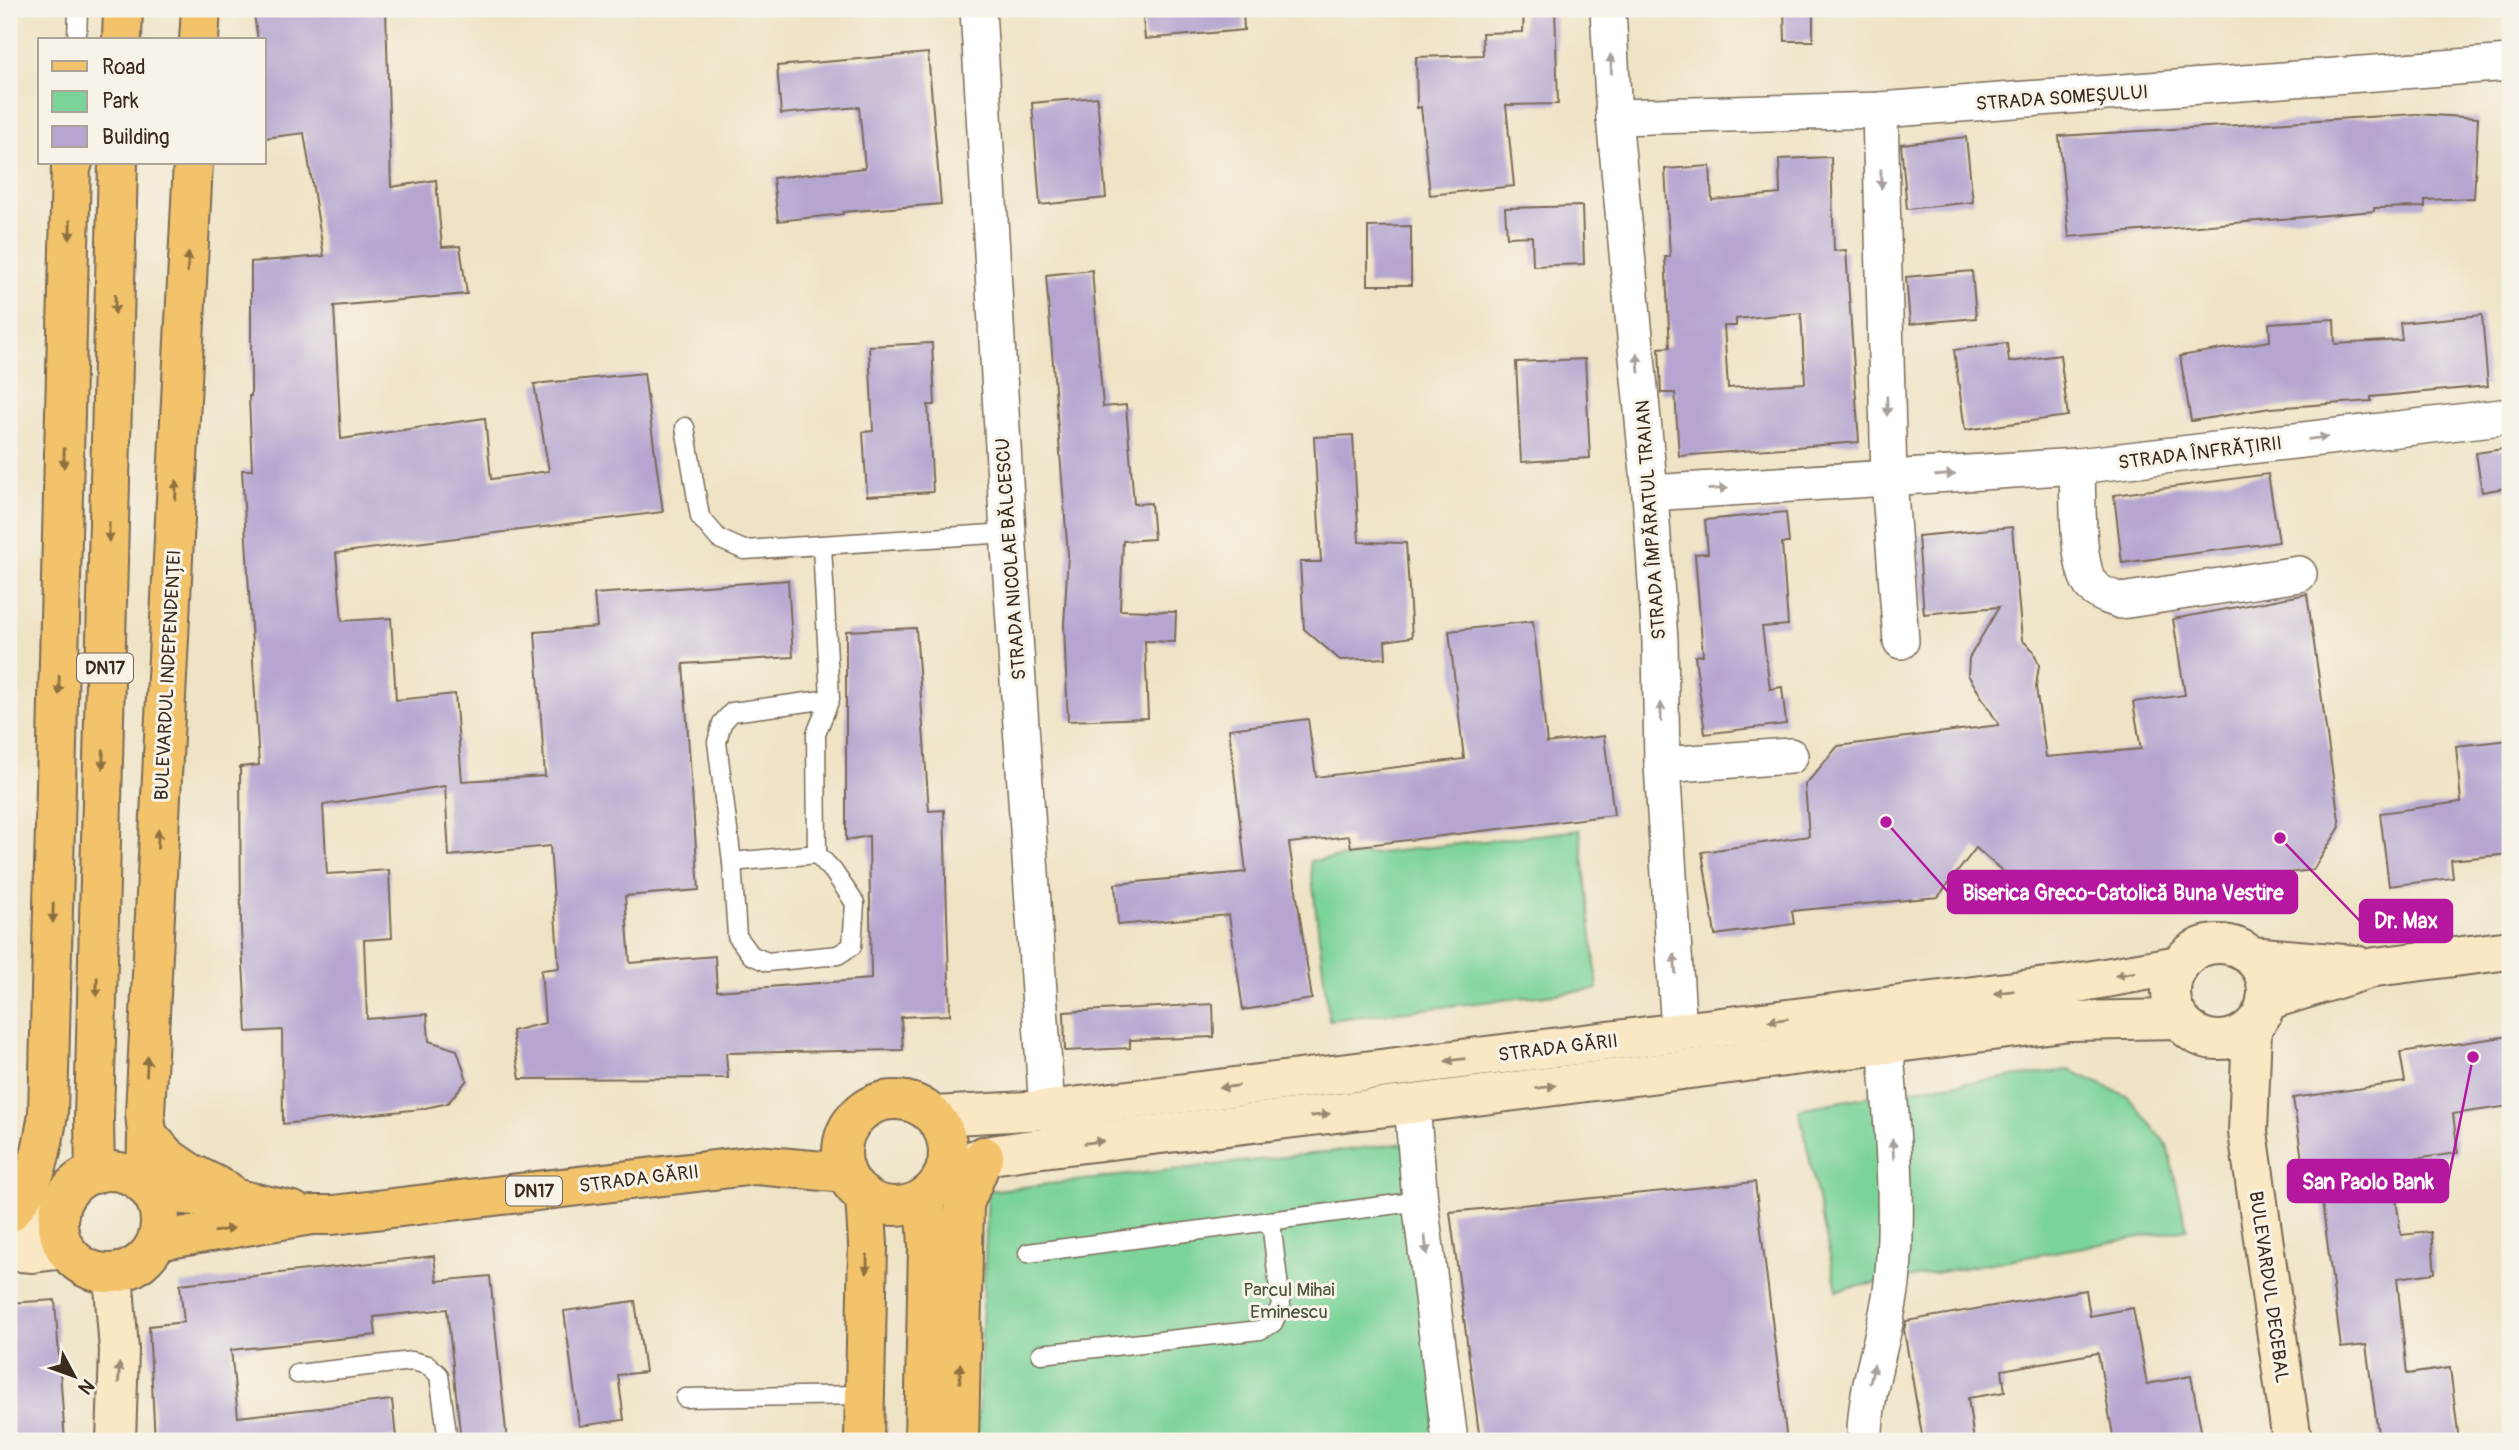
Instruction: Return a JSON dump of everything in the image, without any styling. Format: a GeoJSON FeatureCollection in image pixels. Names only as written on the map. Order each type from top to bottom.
{"type":"FeatureCollection","features":[{"type":"Feature","properties":{"kind":"main road"},"geometry":{"type":"LineString","coordinates":[[122,38],[123,9]]}},
{"type":"Feature","properties":{"kind":"main road"},"geometry":{"type":"LineString","coordinates":[[199,38],[201,9]]}},
{"type":"Feature","properties":{"kind":"main road"},"geometry":{"type":"LineString","coordinates":[[9,1213],[21,1200],[39,1167],[48,1114],[72,164]]}},
{"type":"Feature","properties":{"kind":"main road","name":"DN17"},"geometry":{"type":"LineString","coordinates":[[118,164],[94,1119],[95,1174],[113,1171],[131,1176],[148,1189]]}},
{"type":"Feature","properties":{"kind":"main road","name":"BULEVARDUL INDEPENDENȚEI"},"geometry":{"type":"LineString","coordinates":[[157,1241],[159,1212],[148,1189],[148,1134],[145,1113],[193,164]]}},
{"type":"Feature","properties":{"kind":"main road","name":"STRADA GĂRII"},"geometry":{"type":"LineString","coordinates":[[934,1116],[1047,1110],[2071,984],[2179,965],[2194,951],[2209,945],[2233,946],[2250,956],[2375,967],[2510,950]]}},
{"type":"Feature","properties":{"kind":"main road"},"geometry":{"type":"LineString","coordinates":[[2250,956],[2261,968],[2266,983],[2259,1014]]}},
{"type":"Feature","properties":{"kind":"main road"},"geometry":{"type":"LineString","coordinates":[[2179,965],[2171,986],[2171,1001],[2179,1019],[2194,1034],[2210,1040]]}},
{"type":"Feature","properties":{"kind":"main road","name":"STRADA GĂRII"},"geometry":{"type":"LineString","coordinates":[[2210,1040],[2226,1040],[2242,1034],[2259,1014],[2375,967]]}},
{"type":"Feature","properties":{"kind":"main road","name":"BULEVARDUL DECEBAL"},"geometry":{"type":"LineString","coordinates":[[2259,1014],[2248,1132],[2292,1441]]}},
{"type":"Feature","properties":{"kind":"main road","name":"STRADA GĂRII"},"geometry":{"type":"LineString","coordinates":[[936,1183],[984,1156],[2070,1021],[2179,1019]]}},
{"type":"Feature","properties":{"kind":"main road","name":"BULEVARDUL DECEBAL"},"geometry":{"type":"LineString","coordinates":[[2210,1040],[2248,1132]]}},
{"type":"Feature","properties":{"kind":"main road"},"geometry":{"type":"LineString","coordinates":[[864,1441],[868,1245],[851,1170],[849,1126],[860,1113],[881,1102],[905,1100],[922,1106],[934,1116],[945,1132],[948,1151],[936,1183],[928,1246],[924,1441]]}},
{"type":"Feature","properties":{"kind":"main road"},"geometry":{"type":"LineString","coordinates":[[148,1134],[167,1157],[242,1200]]}},
{"type":"Feature","properties":{"kind":"main road"},"geometry":{"type":"LineString","coordinates":[[959,1441],[964,1204],[984,1156]]}},
{"type":"Feature","properties":{"kind":"main road","name":"STRADA GĂRII"},"geometry":{"type":"LineString","coordinates":[[157,1241],[312,1215],[756,1165],[851,1170]]}},
{"type":"Feature","properties":{"kind":"main road"},"geometry":{"type":"LineString","coordinates":[[851,1170],[879,1203],[895,1206],[911,1204],[936,1183]]}},
{"type":"Feature","properties":{"kind":"main road"},"geometry":{"type":"LineString","coordinates":[[95,1174],[78,1182],[66,1196],[62,1231],[78,1263],[95,1271],[113,1273],[131,1268],[146,1257],[157,1241]]}},
{"type":"Feature","properties":{"kind":"main road","name":"STRADA GĂRII"},"geometry":{"type":"LineString","coordinates":[[148,1189],[242,1200],[312,1215]]}},
{"type":"Feature","properties":{"kind":"main road"},"geometry":{"type":"LineString","coordinates":[[9,1230],[29,1226],[62,1231]]}},
{"type":"Feature","properties":{"kind":"main road"},"geometry":{"type":"LineString","coordinates":[[9,1251],[33,1253],[62,1231]]}},
{"type":"Feature","properties":{"kind":"main road"},"geometry":{"type":"LineString","coordinates":[[113,1273],[119,1350],[116,1441]]}},
{"type":"Feature","properties":{"kind":"street","name":"STRADA NICOLAE BĂLCESCU"},"geometry":{"type":"LineString","coordinates":[[978,9],[1007,533],[1047,1110]]}},
{"type":"Feature","properties":{"kind":"street","name":"STRADA ÎMPĂRATUL TRAIAN"},"geometry":{"type":"LineString","coordinates":[[1608,9],[1614,117],[1650,493],[1660,641],[1662,765],[1679,1032]]}},
{"type":"Feature","properties":{"kind":"street","name":"STRADA SOMEȘULUI"},"geometry":{"type":"LineString","coordinates":[[1614,117],[1880,110],[2510,63]]}},
{"type":"Feature","properties":{"kind":"street"},"geometry":{"type":"LineString","coordinates":[[1880,110],[1889,479],[1901,641]]}},
{"type":"Feature","properties":{"kind":"street","name":"STRADA ÎNFRĂȚIRII"},"geometry":{"type":"LineString","coordinates":[[1650,493],[2077,466],[2510,416]]}},
{"type":"Feature","properties":{"kind":"street"},"geometry":{"type":"LineString","coordinates":[[2077,466],[2083,570],[2092,586],[2104,595],[2121,601],[2299,574]]}},
{"type":"Feature","properties":{"kind":"street"},"geometry":{"type":"LineString","coordinates":[[1662,765],[1790,756]]}},
{"type":"Feature","properties":{"kind":"street"},"geometry":{"type":"LineString","coordinates":[[1865,1441],[1868,1393],[1892,1285],[1896,1202],[1885,1043]]}},
{"type":"Feature","properties":{"kind":"street"},"geometry":{"type":"LineString","coordinates":[[1412,1104],[1420,1201],[1450,1441]]}},
{"type":"Feature","properties":{"kind":"lane"},"geometry":{"type":"LineString","coordinates":[[77,38],[78,9]]}},
{"type":"Feature","properties":{"kind":"lane"},"geometry":{"type":"LineString","coordinates":[[685,426],[700,517],[719,539],[744,550],[1007,533]]}},
{"type":"Feature","properties":{"kind":"lane"},"geometry":{"type":"LineString","coordinates":[[822,545],[830,698],[816,734],[817,854],[833,871],[855,903],[852,946],[838,955],[767,962],[751,955],[737,936],[732,862],[717,742],[722,723],[732,712],[830,698]]}},
{"type":"Feature","properties":{"kind":"lane"},"geometry":{"type":"LineString","coordinates":[[732,862],[817,854]]}},
{"type":"Feature","properties":{"kind":"lane"},"geometry":{"type":"LineString","coordinates":[[1028,1253],[1420,1201]]}},
{"type":"Feature","properties":{"kind":"lane"},"geometry":{"type":"LineString","coordinates":[[1041,1354],[1259,1330],[1273,1323],[1281,1305],[1271,1222]]}},
{"type":"Feature","properties":{"kind":"lane"},"geometry":{"type":"LineString","coordinates":[[297,1374],[412,1361],[428,1365],[439,1375],[448,1441]]}},
{"type":"Feature","properties":{"kind":"lane"},"geometry":{"type":"LineString","coordinates":[[684,1398],[865,1395]]}},
{"type":"Feature","properties":{"kind":"green space"},"geometry":{"type":"Polygon","coordinates":[[[1580,830],[1598,989],[1329,1020],[1310,861],[1580,830]]]}},
{"type":"Feature","properties":{"kind":"green space"},"geometry":{"type":"Polygon","coordinates":[[[2069,1070],[2129,1097],[2167,1145],[2187,1229],[1837,1290],[1799,1109],[1897,1091],[2069,1070]]]}},
{"type":"Feature","properties":{"kind":"green space","name":"Parcul Mihai Eminescu"},"geometry":{"type":"Polygon","coordinates":[[[1415,1142],[1450,1441],[977,1441],[988,1191],[1415,1142]]]}},
{"type":"Feature","properties":{"kind":"building"},"geometry":{"type":"Polygon","coordinates":[[[253,9],[386,9],[391,187],[436,180],[442,247],[460,246],[467,294],[334,306],[341,439],[485,418],[491,479],[549,471],[534,384],[644,373],[663,512],[336,553],[342,621],[391,618],[396,700],[455,694],[462,781],[545,776],[535,632],[597,627],[594,594],[788,580],[793,657],[683,664],[699,890],[625,896],[630,963],[715,956],[717,991],[871,979],[869,836],[846,840],[846,631],[916,628],[929,811],[944,810],[950,1015],[901,1017],[903,1050],[726,1053],[728,1078],[520,1079],[512,1031],[545,1023],[541,970],[559,968],[550,846],[449,856],[445,786],[323,805],[327,874],[389,870],[392,938],[364,940],[367,1019],[427,1014],[429,1041],[457,1050],[467,1080],[448,1103],[421,1109],[283,1124],[282,1030],[247,1032],[241,929],[240,767],[259,765],[242,470],[252,470],[249,396],[251,262],[324,256],[304,133],[266,138],[266,38],[258,38],[253,9]]]}},
{"type":"Feature","properties":{"kind":"building"},"geometry":{"type":"Polygon","coordinates":[[[1142,9],[1243,9],[1244,30],[1145,39],[1142,9]]]}},
{"type":"Feature","properties":{"kind":"building"},"geometry":{"type":"Polygon","coordinates":[[[1524,9],[1555,9],[1558,104],[1506,105],[1514,186],[1430,195],[1421,107],[1417,108],[1416,57],[1483,55],[1482,33],[1523,32],[1524,9]]]}},
{"type":"Feature","properties":{"kind":"building"},"geometry":{"type":"Polygon","coordinates":[[[1784,9],[1813,9],[1813,41],[1785,41],[1784,9]]]}},
{"type":"Feature","properties":{"kind":"building"},"geometry":{"type":"Polygon","coordinates":[[[928,53],[941,204],[843,212],[778,221],[773,178],[865,168],[859,107],[781,114],[777,66],[928,53]]]}},
{"type":"Feature","properties":{"kind":"building"},"geometry":{"type":"Polygon","coordinates":[[[1097,97],[1106,198],[1040,205],[1032,103],[1097,97]]]}},
{"type":"Feature","properties":{"kind":"building"},"geometry":{"type":"Polygon","coordinates":[[[2416,114],[2478,118],[2474,198],[2425,200],[2425,207],[2374,208],[2374,211],[2069,237],[2059,136],[2416,114]]]}},
{"type":"Feature","properties":{"kind":"building"},"geometry":{"type":"Polygon","coordinates":[[[1966,137],[1973,202],[1907,209],[1901,144],[1966,137]]]}},
{"type":"Feature","properties":{"kind":"building"},"geometry":{"type":"Polygon","coordinates":[[[1831,157],[1834,251],[1846,250],[1859,442],[1679,456],[1675,393],[1661,393],[1659,348],[1670,347],[1665,257],[1670,257],[1665,169],[1710,166],[1712,200],[1780,194],[1779,159],[1831,157]],[[1801,313],[1736,319],[1736,326],[1724,326],[1728,388],[1805,383],[1801,313]]]}},
{"type":"Feature","properties":{"kind":"building"},"geometry":{"type":"Polygon","coordinates":[[[1582,206],[1584,264],[1533,266],[1532,236],[1507,237],[1505,208],[1582,206]]]}},
{"type":"Feature","properties":{"kind":"building"},"geometry":{"type":"Polygon","coordinates":[[[1411,226],[1411,285],[1368,285],[1368,227],[1411,226]]]}},
{"type":"Feature","properties":{"kind":"building"},"geometry":{"type":"Polygon","coordinates":[[[1092,270],[1103,407],[1126,405],[1134,504],[1151,503],[1154,539],[1123,541],[1120,610],[1176,612],[1175,642],[1145,641],[1148,718],[1068,721],[1064,625],[1068,555],[1046,275],[1092,270]]]}},
{"type":"Feature","properties":{"kind":"building"},"geometry":{"type":"Polygon","coordinates":[[[1972,271],[1976,318],[1910,324],[1906,277],[1972,271]]]}},
{"type":"Feature","properties":{"kind":"building"},"geometry":{"type":"Polygon","coordinates":[[[2482,315],[2488,386],[2371,397],[2371,401],[2270,408],[2191,421],[2180,356],[2270,341],[2269,323],[2334,319],[2335,344],[2402,340],[2400,323],[2482,315]]]}},
{"type":"Feature","properties":{"kind":"building"},"geometry":{"type":"Polygon","coordinates":[[[932,343],[935,405],[928,405],[933,492],[867,496],[863,432],[873,431],[869,346],[932,343]]]}},
{"type":"Feature","properties":{"kind":"building"},"geometry":{"type":"Polygon","coordinates":[[[2007,343],[2009,362],[2060,355],[2068,416],[1965,430],[1954,350],[2007,343]]]}},
{"type":"Feature","properties":{"kind":"building"},"geometry":{"type":"Polygon","coordinates":[[[1585,359],[1590,458],[1521,462],[1516,362],[1585,359]]]}},
{"type":"Feature","properties":{"kind":"building"},"geometry":{"type":"Polygon","coordinates":[[[1353,435],[1359,542],[1406,543],[1412,637],[1385,641],[1386,658],[1340,660],[1304,629],[1300,562],[1321,562],[1314,437],[1353,435]]]}},
{"type":"Feature","properties":{"kind":"building"},"geometry":{"type":"Polygon","coordinates":[[[2510,448],[2510,487],[2482,492],[2476,453],[2510,448]]]}},
{"type":"Feature","properties":{"kind":"building"},"geometry":{"type":"Polygon","coordinates":[[[2268,474],[2279,542],[2122,563],[2114,495],[2268,474]]]}},
{"type":"Feature","properties":{"kind":"building"},"geometry":{"type":"Polygon","coordinates":[[[1786,512],[1789,543],[1782,543],[1788,625],[1762,627],[1770,689],[1782,687],[1786,724],[1705,734],[1695,656],[1703,655],[1695,554],[1708,553],[1705,520],[1786,512]]]}},
{"type":"Feature","properties":{"kind":"building"},"geometry":{"type":"Polygon","coordinates":[[[2012,527],[2022,640],[2033,650],[2039,665],[2036,687],[2046,757],[2141,749],[2133,702],[2185,695],[2173,619],[2307,594],[2340,827],[2313,870],[2040,904],[1976,848],[1938,897],[1792,911],[1794,924],[1715,935],[1702,852],[1809,836],[1805,785],[1838,746],[1999,725],[1968,675],[1969,658],[1999,607],[1924,614],[1918,536],[2012,527]]]}},
{"type":"Feature","properties":{"kind":"building"},"geometry":{"type":"Polygon","coordinates":[[[1533,621],[1547,743],[1604,736],[1614,815],[1351,847],[1349,836],[1289,843],[1312,999],[1243,1010],[1229,915],[1118,925],[1115,884],[1246,872],[1229,729],[1308,719],[1316,777],[1464,759],[1449,631],[1533,621]]]}},
{"type":"Feature","properties":{"kind":"building"},"geometry":{"type":"Polygon","coordinates":[[[2510,740],[2510,854],[2451,860],[2453,878],[2389,886],[2380,813],[2461,802],[2456,746],[2510,740]]]}},
{"type":"Feature","properties":{"kind":"building"},"geometry":{"type":"Polygon","coordinates":[[[1213,1004],[1214,1037],[1130,1040],[1130,1048],[1065,1051],[1064,1012],[1213,1004]]]}},
{"type":"Feature","properties":{"kind":"building"},"geometry":{"type":"Polygon","coordinates":[[[2510,1036],[2510,1106],[2453,1114],[2458,1153],[2391,1162],[2401,1235],[2431,1232],[2435,1273],[2397,1278],[2407,1374],[2450,1368],[2459,1441],[2379,1441],[2366,1345],[2341,1348],[2318,1171],[2304,1173],[2293,1098],[2405,1082],[2400,1052],[2510,1036]]]}},
{"type":"Feature","properties":{"kind":"building"},"geometry":{"type":"Polygon","coordinates":[[[1755,1182],[1787,1441],[1480,1441],[1450,1212],[1755,1182]]]}},
{"type":"Feature","properties":{"kind":"building"},"geometry":{"type":"Polygon","coordinates":[[[434,1256],[437,1281],[490,1276],[507,1441],[461,1441],[447,1309],[374,1317],[376,1335],[231,1350],[238,1417],[392,1400],[396,1437],[355,1441],[155,1441],[149,1326],[184,1322],[180,1284],[434,1256]]]}},
{"type":"Feature","properties":{"kind":"building"},"geometry":{"type":"Polygon","coordinates":[[[2086,1290],[2090,1316],[2133,1308],[2147,1384],[2191,1376],[2203,1441],[2114,1441],[2098,1353],[2002,1370],[2005,1392],[1968,1398],[1974,1441],[1923,1441],[1904,1330],[1906,1321],[2086,1290]]]}},
{"type":"Feature","properties":{"kind":"building"},"geometry":{"type":"Polygon","coordinates":[[[55,1300],[65,1441],[9,1441],[9,1303],[55,1300]]]}},
{"type":"Feature","properties":{"kind":"building"},"geometry":{"type":"Polygon","coordinates":[[[635,1301],[645,1372],[618,1375],[624,1420],[579,1426],[564,1311],[635,1301]]]}},
{"type":"Feature","properties":{"kind":"place","name":"Biserica Greco-Catolică Buna Vestire"},"geometry":{"type":"Point","coordinates":[1886,822]}},
{"type":"Feature","properties":{"kind":"place","name":"Dr. Max"},"geometry":{"type":"Point","coordinates":[2280,838]}},
{"type":"Feature","properties":{"kind":"place","name":"San Paolo Bank"},"geometry":{"type":"Point","coordinates":[2473,1057]}}]}
